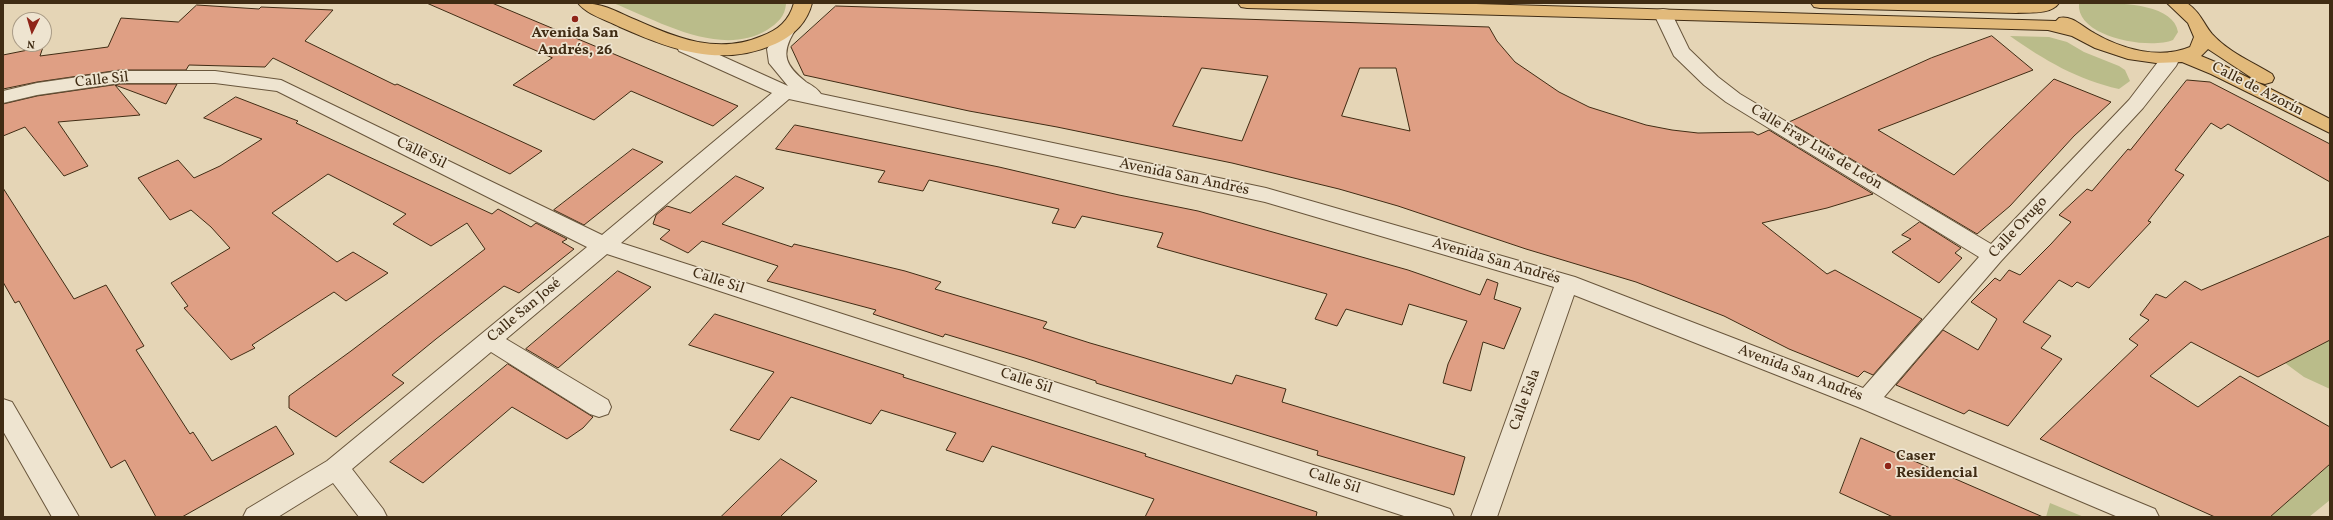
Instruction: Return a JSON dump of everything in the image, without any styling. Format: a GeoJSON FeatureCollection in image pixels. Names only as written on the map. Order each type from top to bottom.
{"type":"FeatureCollection","features":[{"type":"Feature","properties":{"kind":"main road"},"geometry":{"type":"LineString","coordinates":[[587,5],[686,47],[720,52],[756,46],[785,32],[802,12],[803,3]]}},
{"type":"Feature","properties":{"kind":"main road"},"geometry":{"type":"LineString","coordinates":[[1247,3],[2048,25],[2076,31]]}},
{"type":"Feature","properties":{"kind":"main road"},"geometry":{"type":"LineString","coordinates":[[1820,3],[2016,8],[2043,6],[2050,3]]}},
{"type":"Feature","properties":{"kind":"main road"},"geometry":{"type":"LineString","coordinates":[[2054,3],[2057,11],[2064,21],[2076,31]]}},
{"type":"Feature","properties":{"kind":"main road"},"geometry":{"type":"LineString","coordinates":[[2176,3],[2194,17],[2202,26],[2204,36],[2202,44],[2195,51],[2177,57]]}},
{"type":"Feature","properties":{"kind":"main road","name":"Calle de Azorín"},"geometry":{"type":"LineString","coordinates":[[2076,31],[2112,48],[2132,54],[2177,57],[2226,73],[2330,128]]}},
{"type":"Feature","properties":{"kind":"main road","name":"Calle de Azorín"},"geometry":{"type":"LineString","coordinates":[[2204,36],[2234,60],[2330,111]]}},
{"type":"Feature","properties":{"kind":"street","name":"Calle Fray Luis de León"},"geometry":{"type":"LineString","coordinates":[[1663,14],[1681,52],[1711,81],[1733,98],[1993,256]]}},
{"type":"Feature","properties":{"kind":"street","name":"Avenida San Andrés"},"geometry":{"type":"LineString","coordinates":[[785,32],[776,50],[778,62],[788,76],[818,99]]}},
{"type":"Feature","properties":{"kind":"street","name":"Avenida San Andrés"},"geometry":{"type":"LineString","coordinates":[[686,47],[786,92],[1266,195],[1567,283],[1867,400],[2146,517]]}},
{"type":"Feature","properties":{"kind":"street","name":"Calle Orugo"},"geometry":{"type":"LineString","coordinates":[[1867,400],[1993,256],[2136,104],[2177,57]]}},
{"type":"Feature","properties":{"kind":"street","name":"Calle Sil"},"geometry":{"type":"LineString","coordinates":[[3,97],[37,89],[120,77],[215,77],[281,86],[603,245],[1441,517]]}},
{"type":"Feature","properties":{"kind":"street","name":"Calle San José"},"geometry":{"type":"LineString","coordinates":[[256,517],[336,468],[489,342],[786,92]]}},
{"type":"Feature","properties":{"kind":"street","name":"Calle Esla"},"geometry":{"type":"LineString","coordinates":[[1484,517],[1567,283]]}},
{"type":"Feature","properties":{"kind":"street"},"geometry":{"type":"LineString","coordinates":[[489,342],[506,349],[599,407]]}},
{"type":"Feature","properties":{"kind":"street"},"geometry":{"type":"LineString","coordinates":[[3,409],[66,517]]}},
{"type":"Feature","properties":{"kind":"street"},"geometry":{"type":"LineString","coordinates":[[336,468],[374,517]]}},
{"type":"Feature","properties":{"kind":"green space"},"geometry":{"type":"Polygon","coordinates":[[[613,3],[786,4],[780,19],[767,30],[749,38],[730,40],[710,39],[690,34],[613,3]]]}},
{"type":"Feature","properties":{"kind":"green space"},"geometry":{"type":"Polygon","coordinates":[[[2079,3],[2122,4],[2152,9],[2164,14],[2174,22],[2178,32],[2173,40],[2162,43],[2132,42],[2116,38],[2089,25],[2081,15],[2079,3]]]}},
{"type":"Feature","properties":{"kind":"green space"},"geometry":{"type":"Polygon","coordinates":[[[2010,36],[2049,37],[2067,42],[2084,52],[2119,66],[2125,70],[2130,81],[2119,89],[2075,75],[2049,61],[2010,36]]]}},
{"type":"Feature","properties":{"kind":"green space"},"geometry":{"type":"Polygon","coordinates":[[[2330,340],[2330,389],[2304,377],[2285,363],[2330,340]]]}},
{"type":"Feature","properties":{"kind":"green space"},"geometry":{"type":"Polygon","coordinates":[[[2330,464],[2330,500],[2309,517],[2270,517],[2330,464]]]}},
{"type":"Feature","properties":{"kind":"green space"},"geometry":{"type":"Polygon","coordinates":[[[2050,503],[2084,517],[2046,517],[2050,503]]]}},
{"type":"Feature","properties":{"kind":"building"},"geometry":{"type":"Polygon","coordinates":[[[427,3],[492,3],[738,106],[713,126],[631,91],[594,120],[513,85],[552,58],[427,3]]]}},
{"type":"Feature","properties":{"kind":"building"},"geometry":{"type":"Polygon","coordinates":[[[197,5],[259,9],[261,7],[333,10],[305,41],[395,85],[397,84],[542,151],[510,174],[273,58],[265,67],[189,65],[186,70],[120,70],[37,82],[3,89],[3,55],[18,52],[41,52],[40,56],[108,47],[121,18],[178,22],[197,5]]]}},
{"type":"Feature","properties":{"kind":"building"},"geometry":{"type":"Polygon","coordinates":[[[836,6],[1489,27],[1497,41],[1515,62],[1559,92],[1589,107],[1646,125],[1672,130],[1698,133],[1753,132],[1758,135],[1769,130],[1873,194],[1827,208],[1762,223],[1827,274],[1835,270],[1922,319],[1873,375],[1864,371],[1858,377],[1789,349],[1724,316],[1636,282],[1526,249],[1398,206],[1339,189],[1232,163],[1057,127],[969,111],[804,75],[791,47],[836,6]],[[1202,68],[1173,126],[1242,141],[1268,76],[1202,68]],[[1360,68],[1342,116],[1410,131],[1396,68],[1360,68]]]}},
{"type":"Feature","properties":{"kind":"building"},"geometry":{"type":"Polygon","coordinates":[[[1992,36],[2033,70],[1878,130],[1954,175],[2054,79],[2111,102],[2074,136],[2010,206],[1977,234],[1789,122],[1931,58],[1992,36]]]}},
{"type":"Feature","properties":{"kind":"building"},"geometry":{"type":"Polygon","coordinates":[[[2187,80],[2210,82],[2330,144],[2330,182],[2228,124],[2221,129],[2211,123],[2175,170],[2184,175],[2148,221],[2151,222],[2089,288],[2077,282],[2072,287],[2059,280],[2023,322],[2051,336],[2041,348],[2062,359],[2008,426],[1969,410],[1964,414],[1896,385],[1943,330],[1978,350],[1997,319],[1971,302],[1995,278],[2000,281],[2009,270],[2020,275],[2051,244],[2071,222],[2059,215],[2087,189],[2092,191],[2128,149],[2130,150],[2187,80]]]}},
{"type":"Feature","properties":{"kind":"building"},"geometry":{"type":"Polygon","coordinates":[[[120,84],[177,84],[166,104],[115,85],[140,115],[58,122],[88,166],[64,176],[25,127],[3,136],[3,104],[37,96],[120,84]]]}},
{"type":"Feature","properties":{"kind":"building"},"geometry":{"type":"Polygon","coordinates":[[[236,97],[298,121],[296,123],[492,214],[498,209],[531,227],[536,223],[567,239],[562,242],[574,249],[519,293],[504,286],[436,339],[392,375],[404,383],[336,437],[289,408],[289,396],[485,249],[467,223],[431,246],[393,224],[406,214],[328,174],[272,213],[337,262],[353,252],[388,273],[346,301],[334,292],[252,345],[255,348],[231,360],[184,308],[188,306],[171,283],[230,248],[211,227],[191,210],[170,220],[138,178],[178,160],[194,178],[220,166],[262,139],[204,118],[236,97]]]}},
{"type":"Feature","properties":{"kind":"building"},"geometry":{"type":"Polygon","coordinates":[[[795,125],[999,167],[1119,195],[1198,211],[1408,270],[1480,295],[1487,279],[1498,283],[1494,299],[1521,308],[1504,349],[1483,342],[1471,391],[1443,383],[1448,364],[1467,321],[1409,304],[1402,325],[1346,309],[1337,326],[1315,319],[1327,294],[1157,247],[1163,233],[1082,216],[1075,228],[1052,223],[1059,209],[929,180],[923,191],[878,182],[885,171],[776,149],[795,125]]]}},
{"type":"Feature","properties":{"kind":"building"},"geometry":{"type":"Polygon","coordinates":[[[633,149],[663,162],[584,225],[554,210],[633,149]]]}},
{"type":"Feature","properties":{"kind":"building"},"geometry":{"type":"Polygon","coordinates":[[[736,176],[764,188],[722,224],[792,247],[794,244],[905,271],[941,282],[935,289],[1047,322],[1043,328],[1090,343],[1232,384],[1236,375],[1286,389],[1282,402],[1465,457],[1454,495],[1317,455],[1318,451],[1096,383],[1096,381],[1025,358],[945,334],[943,337],[873,314],[876,310],[767,281],[778,266],[702,241],[688,253],[660,239],[670,230],[653,224],[656,215],[667,206],[690,213],[736,176]]]}},
{"type":"Feature","properties":{"kind":"building"},"geometry":{"type":"Polygon","coordinates":[[[3,188],[74,299],[106,285],[144,346],[136,350],[190,434],[193,432],[212,461],[276,426],[294,454],[182,517],[156,517],[125,460],[111,468],[19,301],[15,303],[3,282],[3,188]]]}},
{"type":"Feature","properties":{"kind":"building"},"geometry":{"type":"Polygon","coordinates":[[[1920,222],[1961,248],[1955,253],[1962,258],[1939,283],[1892,252],[1911,239],[1902,235],[1920,222]]]}},
{"type":"Feature","properties":{"kind":"building"},"geometry":{"type":"Polygon","coordinates":[[[2330,236],[2330,340],[2258,377],[2191,342],[2150,376],[2198,407],[2240,376],[2330,427],[2330,464],[2270,517],[2215,517],[2040,439],[2138,345],[2129,339],[2149,320],[2140,315],[2156,294],[2166,298],[2185,281],[2201,290],[2330,236]]]}},
{"type":"Feature","properties":{"kind":"building"},"geometry":{"type":"Polygon","coordinates":[[[618,271],[651,287],[558,368],[526,349],[618,271]]]}},
{"type":"Feature","properties":{"kind":"building"},"geometry":{"type":"Polygon","coordinates":[[[715,314],[904,375],[903,377],[1146,454],[1145,456],[1317,512],[1316,517],[1145,517],[1154,499],[992,446],[983,462],[946,450],[956,433],[881,410],[871,424],[791,397],[759,440],[730,430],[774,372],[689,345],[715,314]]]}},
{"type":"Feature","properties":{"kind":"building"},"geometry":{"type":"Polygon","coordinates":[[[508,364],[593,417],[583,428],[567,439],[512,407],[423,483],[390,462],[508,364]]]}},
{"type":"Feature","properties":{"kind":"building","name":"Caser Residencial"},"geometry":{"type":"Polygon","coordinates":[[[1861,438],[2043,517],[1893,517],[1840,493],[1861,438]]]}},
{"type":"Feature","properties":{"kind":"building"},"geometry":{"type":"Polygon","coordinates":[[[781,459],[817,481],[780,517],[721,517],[781,459]]]}},
{"type":"Feature","properties":{"kind":"place","name":"Avenida San Andrés, 26"},"geometry":{"type":"Point","coordinates":[575,19]}},
{"type":"Feature","properties":{"kind":"place","name":"Caser Residencial"},"geometry":{"type":"Point","coordinates":[1888,466]}}]}
